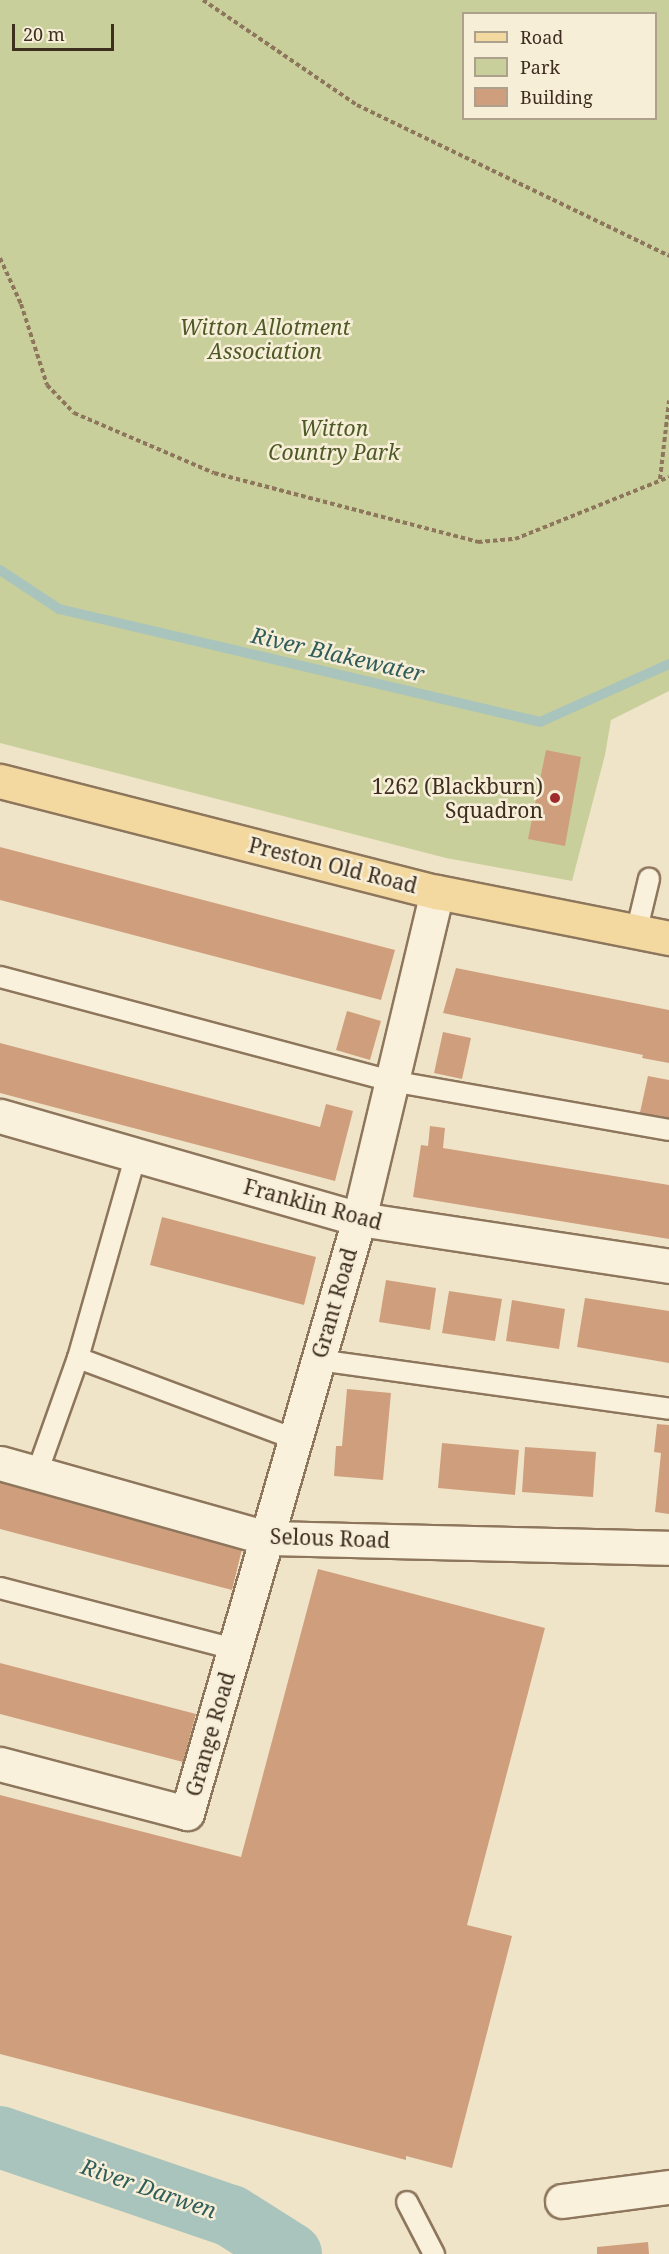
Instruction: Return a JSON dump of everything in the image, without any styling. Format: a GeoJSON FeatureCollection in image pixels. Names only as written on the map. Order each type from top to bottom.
{"type":"FeatureCollection","features":[{"type":"Feature","properties":{"kind":"main road","name":"Preston Old Road"},"geometry":{"type":"LineString","coordinates":[[0,781],[437,892],[669,938]]}},
{"type":"Feature","properties":{"kind":"street","name":"Grant Road"},"geometry":{"type":"LineString","coordinates":[[266,1538],[359,1219],[437,892]]}},
{"type":"Feature","properties":{"kind":"street","name":"Franklin Road"},"geometry":{"type":"LineString","coordinates":[[0,1116],[359,1219],[669,1266]]}},
{"type":"Feature","properties":{"kind":"street","name":"Selous Road"},"geometry":{"type":"LineString","coordinates":[[0,1463],[266,1538],[669,1548]]}},
{"type":"Feature","properties":{"kind":"street","name":"Grange Road"},"geometry":{"type":"LineString","coordinates":[[0,1764],[187,1813],[266,1538]]}},
{"type":"Feature","properties":{"kind":"street"},"geometry":{"type":"LineString","coordinates":[[562,2201],[669,2187]]}},
{"type":"Feature","properties":{"kind":"lane"},"geometry":{"type":"LineString","coordinates":[[636,933],[649,879]]}},
{"type":"Feature","properties":{"kind":"lane"},"geometry":{"type":"LineString","coordinates":[[0,977],[391,1081],[669,1130]]}},
{"type":"Feature","properties":{"kind":"lane"},"geometry":{"type":"LineString","coordinates":[[37,1473],[78,1358],[136,1155]]}},
{"type":"Feature","properties":{"kind":"lane"},"geometry":{"type":"LineString","coordinates":[[78,1358],[295,1439]]}},
{"type":"Feature","properties":{"kind":"lane"},"geometry":{"type":"LineString","coordinates":[[318,1360],[669,1409]]}},
{"type":"Feature","properties":{"kind":"lane"},"geometry":{"type":"LineString","coordinates":[[0,1588],[234,1649]]}},
{"type":"Feature","properties":{"kind":"lane"},"geometry":{"type":"LineString","coordinates":[[407,2202],[434,2254]]}},
{"type":"Feature","properties":{"kind":"path"},"geometry":{"type":"LineString","coordinates":[[203,0],[357,105],[669,256]]}},
{"type":"Feature","properties":{"kind":"path"},"geometry":{"type":"LineString","coordinates":[[0,258],[21,304],[47,385],[74,413],[214,473],[478,542],[515,539],[660,478],[669,477]]}},
{"type":"Feature","properties":{"kind":"path"},"geometry":{"type":"LineString","coordinates":[[660,478],[669,401]]}},
{"type":"Feature","properties":{"kind":"green space","name":"Witton Country Park"},"geometry":{"type":"Polygon","coordinates":[[[0,0],[669,0],[669,691],[611,720],[605,755],[572,881],[446,858],[0,743],[0,0]]]}},
{"type":"Feature","properties":{"kind":"building","name":"1262 (Blackburn) Squadron"},"geometry":{"type":"Polygon","coordinates":[[[546,750],[581,757],[565,846],[528,839],[546,750]]]}},
{"type":"Feature","properties":{"kind":"building"},"geometry":{"type":"Polygon","coordinates":[[[0,847],[395,950],[381,1000],[0,900],[0,847]]]}},
{"type":"Feature","properties":{"kind":"building"},"geometry":{"type":"Polygon","coordinates":[[[456,968],[669,1010],[669,1063],[642,1058],[643,1055],[443,1013],[456,968]]]}},
{"type":"Feature","properties":{"kind":"building"},"geometry":{"type":"Polygon","coordinates":[[[347,1011],[381,1021],[370,1060],[336,1050],[347,1011]]]}},
{"type":"Feature","properties":{"kind":"building"},"geometry":{"type":"Polygon","coordinates":[[[443,1032],[471,1038],[462,1079],[434,1073],[443,1032]]]}},
{"type":"Feature","properties":{"kind":"building"},"geometry":{"type":"Polygon","coordinates":[[[0,1043],[320,1127],[326,1104],[353,1111],[335,1181],[0,1093],[0,1043]]]}},
{"type":"Feature","properties":{"kind":"building"},"geometry":{"type":"Polygon","coordinates":[[[648,1076],[669,1080],[669,1123],[639,1117],[648,1076]]]}},
{"type":"Feature","properties":{"kind":"building"},"geometry":{"type":"Polygon","coordinates":[[[430,1126],[445,1128],[443,1148],[669,1185],[669,1239],[413,1197],[421,1145],[428,1146],[430,1126]]]}},
{"type":"Feature","properties":{"kind":"building"},"geometry":{"type":"Polygon","coordinates":[[[162,1217],[316,1257],[304,1305],[150,1265],[162,1217]]]}},
{"type":"Feature","properties":{"kind":"building"},"geometry":{"type":"Polygon","coordinates":[[[386,1280],[436,1288],[430,1330],[379,1322],[386,1280]]]}},
{"type":"Feature","properties":{"kind":"building"},"geometry":{"type":"Polygon","coordinates":[[[449,1291],[502,1299],[495,1341],[442,1333],[449,1291]]]}},
{"type":"Feature","properties":{"kind":"building"},"geometry":{"type":"Polygon","coordinates":[[[585,1298],[669,1311],[669,1363],[577,1347],[585,1298]]]}},
{"type":"Feature","properties":{"kind":"building"},"geometry":{"type":"Polygon","coordinates":[[[512,1300],[565,1309],[559,1349],[506,1341],[512,1300]]]}},
{"type":"Feature","properties":{"kind":"building"},"geometry":{"type":"Polygon","coordinates":[[[347,1389],[391,1393],[383,1480],[334,1476],[336,1446],[342,1446],[347,1389]]]}},
{"type":"Feature","properties":{"kind":"building"},"geometry":{"type":"Polygon","coordinates":[[[657,1424],[669,1425],[669,1514],[655,1512],[661,1453],[654,1452],[657,1424]]]}},
{"type":"Feature","properties":{"kind":"building"},"geometry":{"type":"Polygon","coordinates":[[[442,1443],[519,1450],[515,1495],[438,1488],[442,1443]]]}},
{"type":"Feature","properties":{"kind":"building"},"geometry":{"type":"Polygon","coordinates":[[[525,1447],[596,1452],[593,1497],[522,1492],[525,1447]]]}},
{"type":"Feature","properties":{"kind":"building"},"geometry":{"type":"Polygon","coordinates":[[[0,1478],[244,1541],[232,1590],[0,1529],[0,1478]]]}},
{"type":"Feature","properties":{"kind":"building"},"geometry":{"type":"Polygon","coordinates":[[[318,1569],[545,1628],[467,1925],[512,1936],[452,2168],[406,2156],[406,2160],[0,2054],[0,1795],[241,1857],[318,1569]]]}},
{"type":"Feature","properties":{"kind":"building"},"geometry":{"type":"Polygon","coordinates":[[[0,1663],[196,1714],[183,1762],[0,1714],[0,1663]]]}},
{"type":"Feature","properties":{"kind":"building"},"geometry":{"type":"Polygon","coordinates":[[[648,2242],[649,2254],[597,2254],[597,2247],[648,2242]]]}},
{"type":"Feature","properties":{"kind":"waterway","name":"River Blakewater"},"geometry":{"type":"LineString","coordinates":[[0,570],[59,609],[540,722],[669,664]]}},
{"type":"Feature","properties":{"kind":"waterway","name":"River Darwen"},"geometry":{"type":"LineString","coordinates":[[0,2137],[231,2216],[291,2254]]}},
{"type":"Feature","properties":{"kind":"place","name":"1262 (Blackburn) Squadron"},"geometry":{"type":"Point","coordinates":[555,798]}},
{"type":"Feature","properties":{"kind":"park label","name":"Witton Allotment Association"},"geometry":{"type":"Point","coordinates":[265,339]}}]}
